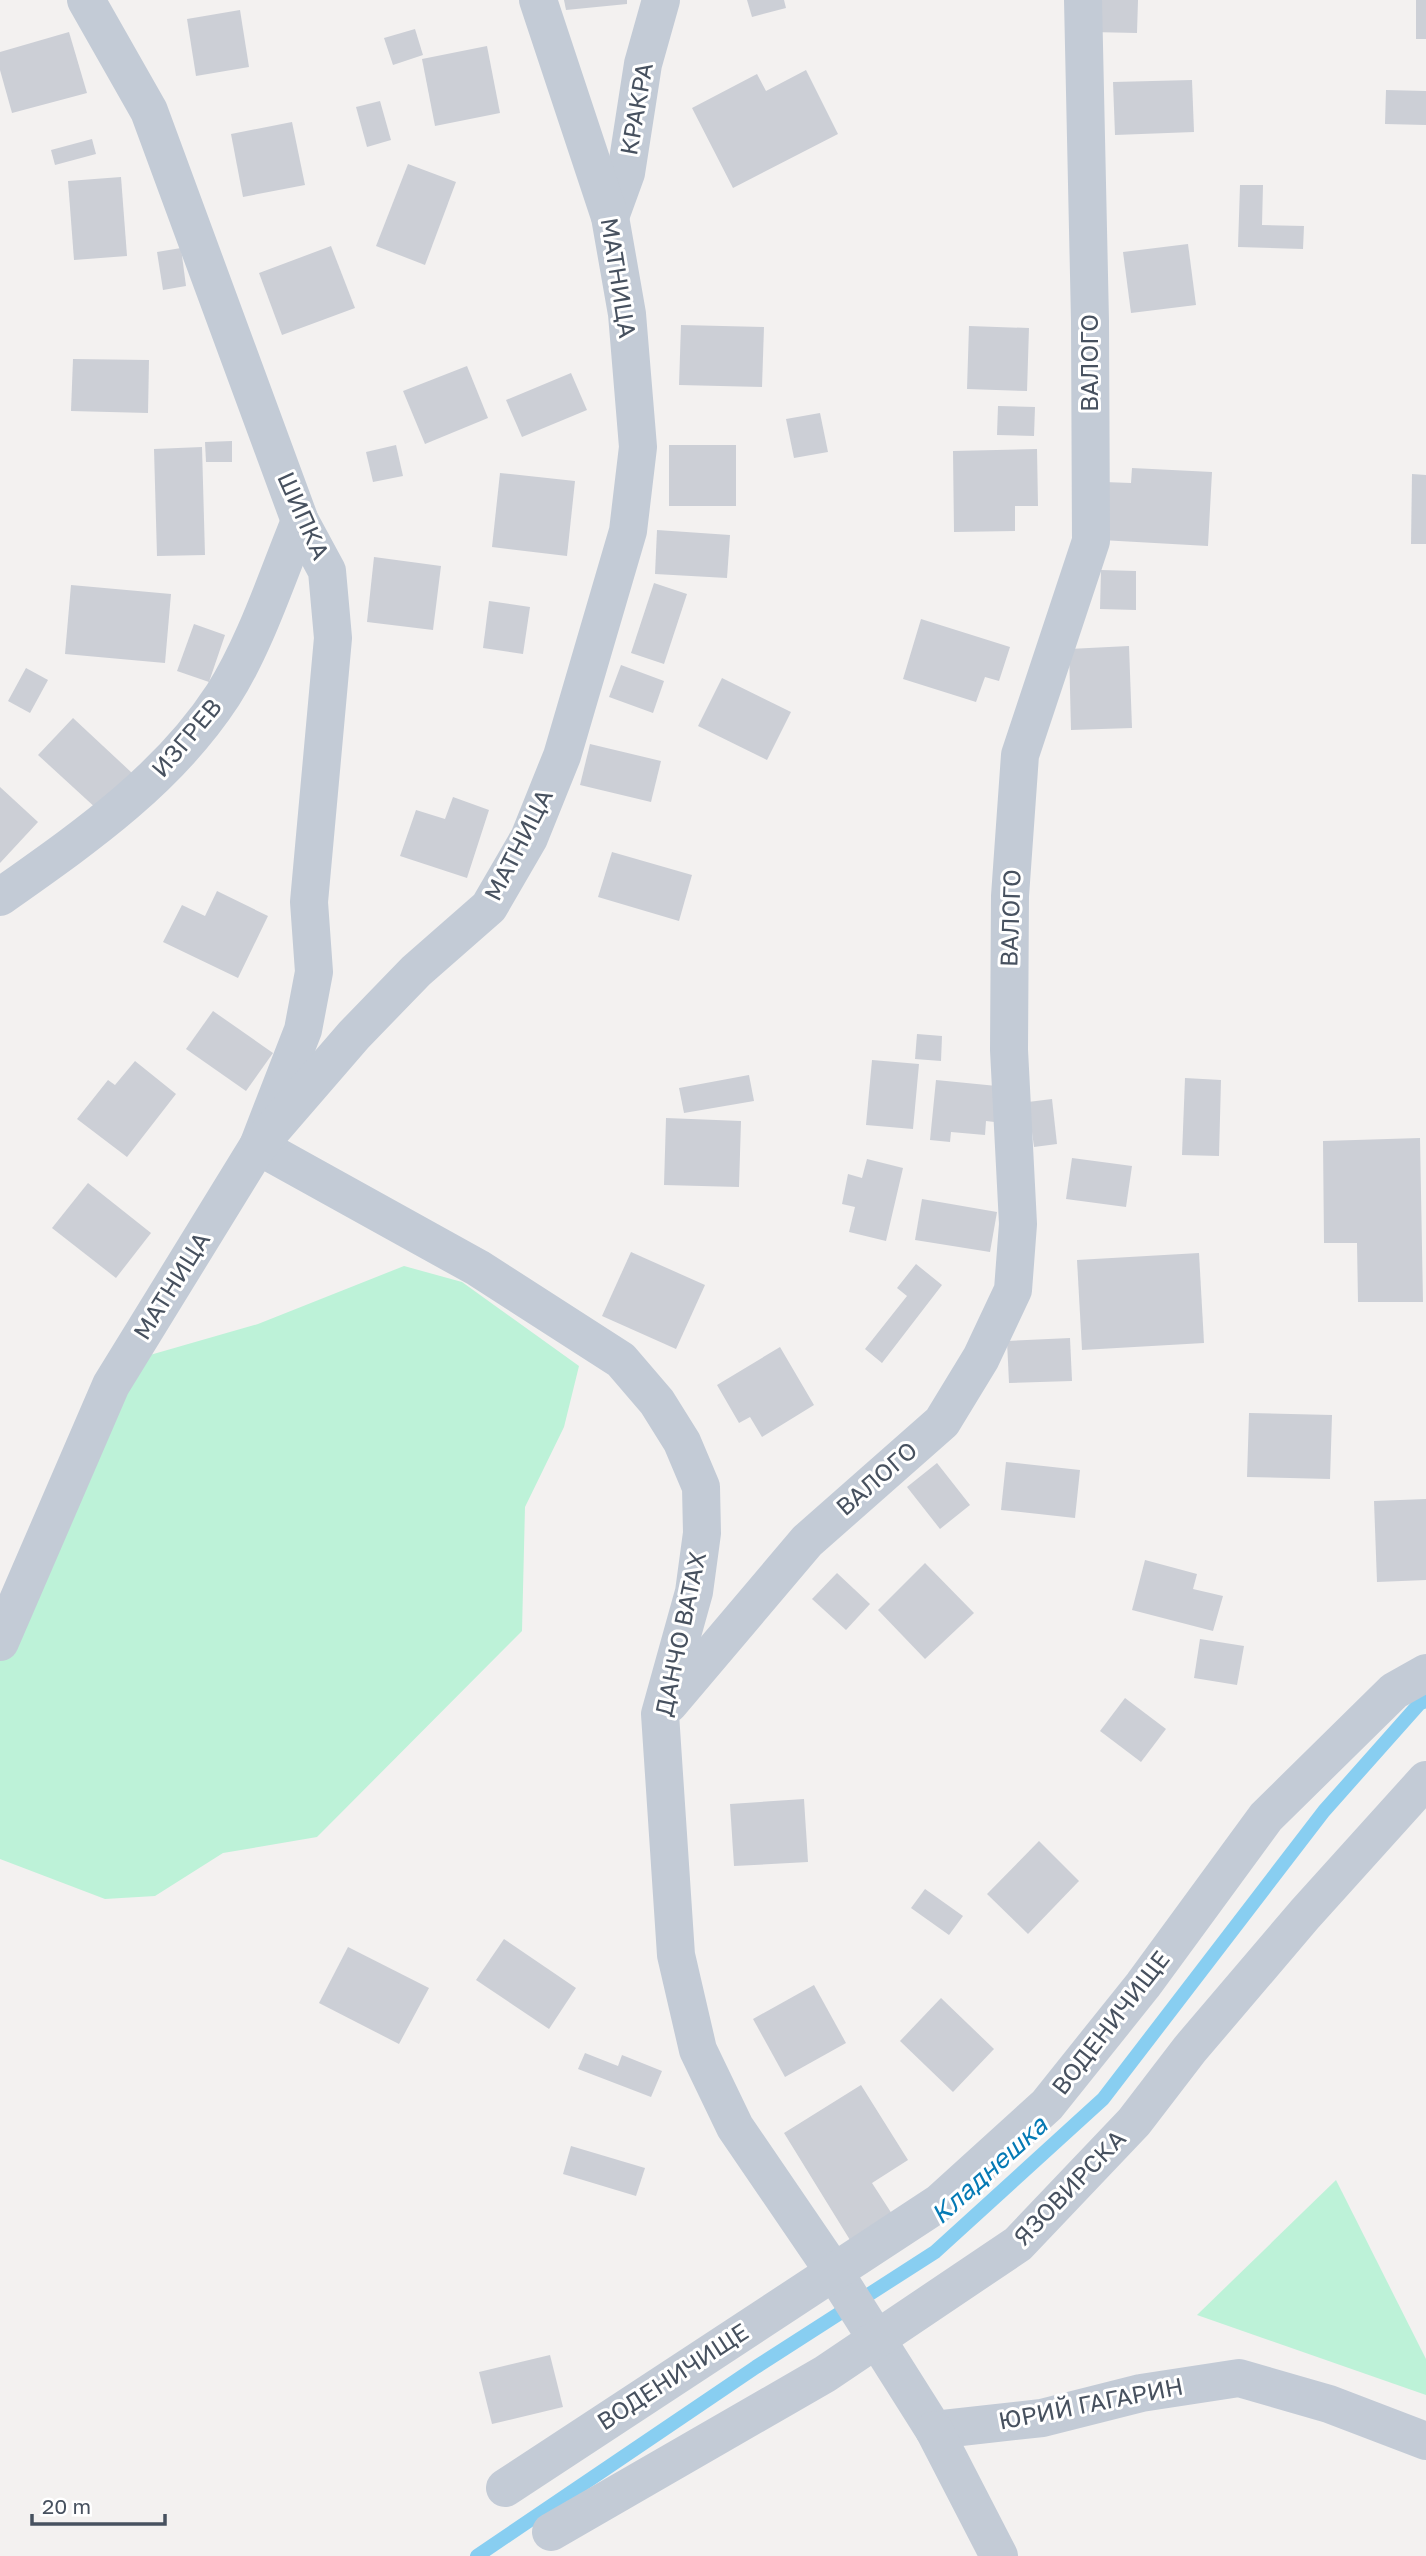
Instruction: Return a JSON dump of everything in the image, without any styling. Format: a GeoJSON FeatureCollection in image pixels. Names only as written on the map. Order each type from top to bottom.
{"type":"FeatureCollection","features":[{"type":"Feature","properties":{"kind":"street","name":"ШИПКА"},"geometry":{"type":"LineString","coordinates":[[86,0],[149,111],[300,521],[327,571],[333,638],[309,902],[314,972],[303,1030],[258,1146]]}},
{"type":"Feature","properties":{"kind":"street","name":"МАТНИЦА"},"geometry":{"type":"LineString","coordinates":[[0,1642],[111,1385],[258,1146],[354,1035],[415,971],[489,908],[528,838],[562,756],[628,531],[638,447],[627,314],[610,217],[538,0]]}},
{"type":"Feature","properties":{"kind":"street","name":"КРАКРА"},"geometry":{"type":"LineString","coordinates":[[610,217],[626,173],[643,64],[660,0]]}},
{"type":"Feature","properties":{"kind":"street","name":"ВАЛОГО"},"geometry":{"type":"LineString","coordinates":[[660,1714],[807,1541],[942,1422],[981,1358],[1013,1290],[1018,1224],[1009,1050],[1010,896],[1020,755],[1091,541],[1090,295],[1083,0]]}},
{"type":"Feature","properties":{"kind":"street","name":"ИЗГРЕВ"},"geometry":{"type":"LineString","coordinates":[[0,897],[79,841],[146,787],[202,724],[223,695],[243,658],[300,521]]}},
{"type":"Feature","properties":{"kind":"street","name":"ДАНЧО ВАТАХ"},"geometry":{"type":"LineString","coordinates":[[258,1146],[478,1268],[621,1360],[657,1402],[682,1442],[701,1487],[702,1533],[694,1592],[660,1714],[676,1955],[698,2050],[735,2127],[836,2274]]}},
{"type":"Feature","properties":{"kind":"street","name":"ВОДЕНИЧИЩЕ"},"geometry":{"type":"LineString","coordinates":[[505,2488],[836,2274],[939,2203],[1046,2105],[1143,1985],[1266,1817],[1394,1691],[1426,1673]]}},
{"type":"Feature","properties":{"kind":"street","name":"ЯЗОВИРСКА"},"geometry":{"type":"LineString","coordinates":[[551,2532],[825,2374],[873,2334],[1018,2244],[1134,2122],[1198,2039],[1305,1914],[1426,1780]]}},
{"type":"Feature","properties":{"kind":"street"},"geometry":{"type":"LineString","coordinates":[[836,2274],[933,2430],[999,2556]]}},
{"type":"Feature","properties":{"kind":"street","name":"ЮРИЙ ГАГАРИН"},"geometry":{"type":"LineString","coordinates":[[933,2430],[1042,2418],[1141,2393],[1239,2378],[1329,2404],[1426,2441]]}},
{"type":"Feature","properties":{"kind":"green space"},"geometry":{"type":"Polygon","coordinates":[[[404,1266],[462,1282],[579,1366],[564,1427],[525,1507],[522,1631],[317,1837],[223,1853],[155,1896],[105,1899],[0,1859],[0,1657],[143,1357],[258,1324],[404,1266]]]}},
{"type":"Feature","properties":{"kind":"green space"},"geometry":{"type":"Polygon","coordinates":[[[1336,2180],[1426,2359],[1426,2395],[1197,2315],[1336,2180]]]}},
{"type":"Feature","properties":{"kind":"building"},"geometry":{"type":"Polygon","coordinates":[[[564,0],[627,0],[627,4],[566,10],[564,0]]]}},
{"type":"Feature","properties":{"kind":"building"},"geometry":{"type":"Polygon","coordinates":[[[747,0],[784,0],[786,8],[752,17],[747,0]]]}},
{"type":"Feature","properties":{"kind":"building"},"geometry":{"type":"Polygon","coordinates":[[[1091,0],[1138,0],[1137,33],[1091,32],[1091,0]]]}},
{"type":"Feature","properties":{"kind":"building"},"geometry":{"type":"Polygon","coordinates":[[[1416,0],[1426,0],[1426,39],[1416,39],[1416,0]]]}},
{"type":"Feature","properties":{"kind":"building"},"geometry":{"type":"Polygon","coordinates":[[[240,10],[249,67],[196,76],[187,19],[240,10]]]}},
{"type":"Feature","properties":{"kind":"building"},"geometry":{"type":"Polygon","coordinates":[[[415,29],[423,55],[393,65],[384,38],[415,29]]]}},
{"type":"Feature","properties":{"kind":"building"},"geometry":{"type":"Polygon","coordinates":[[[69,32],[87,93],[12,113],[0,70],[0,52],[69,32]]]}},
{"type":"Feature","properties":{"kind":"building"},"geometry":{"type":"Polygon","coordinates":[[[487,46],[500,113],[435,126],[422,59],[487,46]]]}},
{"type":"Feature","properties":{"kind":"building"},"geometry":{"type":"Polygon","coordinates":[[[806,70],[838,134],[733,188],[692,108],[757,74],[766,91],[806,70]]]}},
{"type":"Feature","properties":{"kind":"building"},"geometry":{"type":"Polygon","coordinates":[[[1192,80],[1194,132],[1115,135],[1113,82],[1192,80]]]}},
{"type":"Feature","properties":{"kind":"building"},"geometry":{"type":"Polygon","coordinates":[[[1386,90],[1426,91],[1426,125],[1385,124],[1386,90]]]}},
{"type":"Feature","properties":{"kind":"building"},"geometry":{"type":"Polygon","coordinates":[[[380,101],[391,140],[367,147],[356,107],[380,101]]]}},
{"type":"Feature","properties":{"kind":"building"},"geometry":{"type":"Polygon","coordinates":[[[292,122],[305,185],[243,197],[231,134],[292,122]]]}},
{"type":"Feature","properties":{"kind":"building"},"geometry":{"type":"Polygon","coordinates":[[[92,139],[96,154],[55,165],[51,150],[92,139]]]}},
{"type":"Feature","properties":{"kind":"building"},"geometry":{"type":"Polygon","coordinates":[[[408,164],[456,182],[425,265],[376,246],[408,164]]]}},
{"type":"Feature","properties":{"kind":"building"},"geometry":{"type":"Polygon","coordinates":[[[121,177],[127,256],[74,260],[68,181],[121,177]]]}},
{"type":"Feature","properties":{"kind":"building"},"geometry":{"type":"Polygon","coordinates":[[[1240,185],[1263,185],[1262,225],[1304,226],[1303,249],[1238,247],[1240,185]]]}},
{"type":"Feature","properties":{"kind":"building"},"geometry":{"type":"Polygon","coordinates":[[[1188,244],[1196,305],[1131,313],[1123,252],[1188,244]]]}},
{"type":"Feature","properties":{"kind":"building"},"geometry":{"type":"Polygon","coordinates":[[[331,246],[355,308],[282,335],[259,273],[331,246]]]}},
{"type":"Feature","properties":{"kind":"building"},"geometry":{"type":"Polygon","coordinates":[[[181,248],[186,286],[163,290],[157,252],[181,248]]]}},
{"type":"Feature","properties":{"kind":"building"},"geometry":{"type":"Polygon","coordinates":[[[681,325],[764,327],[762,387],[679,385],[681,325]]]}},
{"type":"Feature","properties":{"kind":"building"},"geometry":{"type":"Polygon","coordinates":[[[969,326],[1029,328],[1027,391],[967,389],[969,326]]]}},
{"type":"Feature","properties":{"kind":"building"},"geometry":{"type":"Polygon","coordinates":[[[73,359],[149,360],[148,413],[71,411],[73,359]]]}},
{"type":"Feature","properties":{"kind":"building"},"geometry":{"type":"Polygon","coordinates":[[[467,366],[488,418],[425,444],[403,391],[467,366]]]}},
{"type":"Feature","properties":{"kind":"building"},"geometry":{"type":"Polygon","coordinates":[[[571,373],[587,410],[522,437],[506,400],[571,373]]]}},
{"type":"Feature","properties":{"kind":"building"},"geometry":{"type":"Polygon","coordinates":[[[998,406],[1035,407],[1034,436],[997,435],[998,406]]]}},
{"type":"Feature","properties":{"kind":"building"},"geometry":{"type":"Polygon","coordinates":[[[820,413],[828,452],[794,458],[786,419],[820,413]]]}},
{"type":"Feature","properties":{"kind":"building"},"geometry":{"type":"Polygon","coordinates":[[[232,441],[232,462],[206,462],[205,442],[232,441]]]}},
{"type":"Feature","properties":{"kind":"building"},"geometry":{"type":"Polygon","coordinates":[[[396,445],[403,476],[373,482],[366,452],[396,445]]]}},
{"type":"Feature","properties":{"kind":"building"},"geometry":{"type":"Polygon","coordinates":[[[669,445],[736,445],[736,506],[669,506],[669,445]]]}},
{"type":"Feature","properties":{"kind":"building"},"geometry":{"type":"Polygon","coordinates":[[[202,447],[205,555],[157,556],[154,449],[202,447]]]}},
{"type":"Feature","properties":{"kind":"building"},"geometry":{"type":"Polygon","coordinates":[[[1037,449],[1038,506],[1015,506],[1015,531],[954,532],[953,451],[1037,449]]]}},
{"type":"Feature","properties":{"kind":"building"},"geometry":{"type":"Polygon","coordinates":[[[1132,468],[1212,472],[1208,546],[1101,540],[1104,482],[1131,483],[1132,468]]]}},
{"type":"Feature","properties":{"kind":"building"},"geometry":{"type":"Polygon","coordinates":[[[500,473],[575,481],[567,556],[492,547],[500,473]]]}},
{"type":"Feature","properties":{"kind":"building"},"geometry":{"type":"Polygon","coordinates":[[[1412,474],[1426,475],[1426,544],[1411,544],[1412,474]]]}},
{"type":"Feature","properties":{"kind":"building"},"geometry":{"type":"Polygon","coordinates":[[[657,530],[730,535],[727,578],[655,574],[657,530]]]}},
{"type":"Feature","properties":{"kind":"building"},"geometry":{"type":"Polygon","coordinates":[[[374,557],[441,566],[433,630],[367,622],[374,557]]]}},
{"type":"Feature","properties":{"kind":"building"},"geometry":{"type":"Polygon","coordinates":[[[1101,570],[1136,571],[1136,610],[1100,609],[1101,570]]]}},
{"type":"Feature","properties":{"kind":"building"},"geometry":{"type":"Polygon","coordinates":[[[654,583],[687,594],[664,664],[631,653],[654,583]]]}},
{"type":"Feature","properties":{"kind":"building"},"geometry":{"type":"Polygon","coordinates":[[[71,585],[171,594],[165,663],[65,654],[71,585]]]}},
{"type":"Feature","properties":{"kind":"building"},"geometry":{"type":"Polygon","coordinates":[[[489,601],[530,607],[523,654],[483,648],[489,601]]]}},
{"type":"Feature","properties":{"kind":"building"},"geometry":{"type":"Polygon","coordinates":[[[921,619],[1010,647],[999,681],[985,677],[976,702],[903,679],[921,619]]]}},
{"type":"Feature","properties":{"kind":"building"},"geometry":{"type":"Polygon","coordinates":[[[194,624],[225,635],[209,682],[177,671],[194,624]]]}},
{"type":"Feature","properties":{"kind":"building"},"geometry":{"type":"Polygon","coordinates":[[[1129,646],[1132,728],[1071,730],[1069,649],[1129,646]]]}},
{"type":"Feature","properties":{"kind":"building"},"geometry":{"type":"Polygon","coordinates":[[[621,665],[664,681],[653,713],[609,697],[621,665]]]}},
{"type":"Feature","properties":{"kind":"building"},"geometry":{"type":"Polygon","coordinates":[[[26,668],[48,680],[30,713],[8,701],[26,668]]]}},
{"type":"Feature","properties":{"kind":"building"},"geometry":{"type":"Polygon","coordinates":[[[722,678],[791,712],[767,760],[698,726],[722,678]]]}},
{"type":"Feature","properties":{"kind":"building"},"geometry":{"type":"Polygon","coordinates":[[[73,718],[132,773],[98,810],[38,755],[73,718]]]}},
{"type":"Feature","properties":{"kind":"building"},"geometry":{"type":"Polygon","coordinates":[[[590,744],[661,761],[651,802],[580,785],[590,744]]]}},
{"type":"Feature","properties":{"kind":"building"},"geometry":{"type":"Polygon","coordinates":[[[0,787],[38,822],[0,863],[0,787]]]}},
{"type":"Feature","properties":{"kind":"building"},"geometry":{"type":"Polygon","coordinates":[[[453,797],[489,810],[467,878],[400,856],[416,810],[445,819],[453,797]]]}},
{"type":"Feature","properties":{"kind":"building"},"geometry":{"type":"Polygon","coordinates":[[[612,852],[692,875],[679,921],[598,897],[612,852]]]}},
{"type":"Feature","properties":{"kind":"building"},"geometry":{"type":"Polygon","coordinates":[[[217,891],[268,916],[238,978],[163,942],[182,905],[205,916],[217,891]]]}},
{"type":"Feature","properties":{"kind":"building"},"geometry":{"type":"Polygon","coordinates":[[[213,1011],[273,1053],[246,1091],[186,1049],[213,1011]]]}},
{"type":"Feature","properties":{"kind":"building"},"geometry":{"type":"Polygon","coordinates":[[[917,1034],[942,1036],[941,1061],[915,1059],[917,1034]]]}},
{"type":"Feature","properties":{"kind":"building"},"geometry":{"type":"Polygon","coordinates":[[[872,1060],[919,1064],[913,1129],[866,1125],[872,1060]]]}},
{"type":"Feature","properties":{"kind":"building"},"geometry":{"type":"Polygon","coordinates":[[[135,1061],[176,1094],[127,1157],[77,1119],[108,1080],[115,1085],[135,1061]]]}},
{"type":"Feature","properties":{"kind":"building"},"geometry":{"type":"Polygon","coordinates":[[[749,1075],[754,1101],[684,1113],[679,1088],[749,1075]]]}},
{"type":"Feature","properties":{"kind":"building"},"geometry":{"type":"Polygon","coordinates":[[[1185,1078],[1221,1080],[1219,1156],[1182,1155],[1185,1078]]]}},
{"type":"Feature","properties":{"kind":"building"},"geometry":{"type":"Polygon","coordinates":[[[936,1080],[1007,1087],[1003,1123],[986,1121],[985,1135],[951,1132],[950,1142],[930,1140],[936,1080]]]}},
{"type":"Feature","properties":{"kind":"building"},"geometry":{"type":"Polygon","coordinates":[[[1052,1099],[1057,1144],[1034,1147],[1028,1102],[1052,1099]]]}},
{"type":"Feature","properties":{"kind":"building"},"geometry":{"type":"Polygon","coordinates":[[[666,1118],[741,1121],[739,1187],[664,1185],[666,1118]]]}},
{"type":"Feature","properties":{"kind":"building"},"geometry":{"type":"Polygon","coordinates":[[[1420,1138],[1423,1302],[1358,1302],[1357,1243],[1324,1243],[1323,1141],[1420,1138]]]}},
{"type":"Feature","properties":{"kind":"building"},"geometry":{"type":"Polygon","coordinates":[[[1072,1158],[1132,1166],[1126,1207],[1066,1199],[1072,1158]]]}},
{"type":"Feature","properties":{"kind":"building"},"geometry":{"type":"Polygon","coordinates":[[[867,1159],[903,1168],[886,1241],[849,1232],[855,1207],[842,1204],[848,1174],[862,1178],[867,1159]]]}},
{"type":"Feature","properties":{"kind":"building"},"geometry":{"type":"Polygon","coordinates":[[[88,1183],[151,1233],[116,1278],[52,1228],[88,1183]]]}},
{"type":"Feature","properties":{"kind":"building"},"geometry":{"type":"Polygon","coordinates":[[[922,1199],[997,1212],[990,1252],[915,1240],[922,1199]]]}},
{"type":"Feature","properties":{"kind":"building"},"geometry":{"type":"Polygon","coordinates":[[[631,1252],[705,1285],[676,1349],[602,1316],[631,1252]]]}},
{"type":"Feature","properties":{"kind":"building"},"geometry":{"type":"Polygon","coordinates":[[[1199,1253],[1204,1343],[1082,1350],[1077,1260],[1199,1253]]]}},
{"type":"Feature","properties":{"kind":"building"},"geometry":{"type":"Polygon","coordinates":[[[916,1264],[942,1285],[882,1363],[865,1349],[907,1296],[897,1288],[916,1264]]]}},
{"type":"Feature","properties":{"kind":"building"},"geometry":{"type":"Polygon","coordinates":[[[1070,1338],[1072,1381],[1009,1383],[1007,1341],[1070,1338]]]}},
{"type":"Feature","properties":{"kind":"building"},"geometry":{"type":"Polygon","coordinates":[[[780,1347],[814,1405],[762,1437],[750,1417],[739,1423],[717,1385],[780,1347]]]}},
{"type":"Feature","properties":{"kind":"building"},"geometry":{"type":"Polygon","coordinates":[[[1249,1413],[1332,1415],[1330,1479],[1247,1477],[1249,1413]]]}},
{"type":"Feature","properties":{"kind":"building"},"geometry":{"type":"Polygon","coordinates":[[[1006,1462],[1080,1470],[1075,1518],[1001,1510],[1006,1462]]]}},
{"type":"Feature","properties":{"kind":"building"},"geometry":{"type":"Polygon","coordinates":[[[937,1463],[970,1505],[940,1529],[907,1487],[937,1463]]]}},
{"type":"Feature","properties":{"kind":"building"},"geometry":{"type":"Polygon","coordinates":[[[1426,1499],[1426,1580],[1377,1582],[1374,1501],[1426,1499]]]}},
{"type":"Feature","properties":{"kind":"building"},"geometry":{"type":"Polygon","coordinates":[[[1145,1560],[1197,1574],[1193,1589],[1223,1596],[1213,1631],[1132,1610],[1145,1560]]]}},
{"type":"Feature","properties":{"kind":"building"},"geometry":{"type":"Polygon","coordinates":[[[925,1563],[974,1613],[925,1659],[878,1610],[925,1563]]]}},
{"type":"Feature","properties":{"kind":"building"},"geometry":{"type":"Polygon","coordinates":[[[837,1573],[870,1604],[846,1630],[812,1599],[837,1573]]]}},
{"type":"Feature","properties":{"kind":"building"},"geometry":{"type":"Polygon","coordinates":[[[1200,1639],[1244,1646],[1237,1685],[1194,1678],[1200,1639]]]}},
{"type":"Feature","properties":{"kind":"building"},"geometry":{"type":"Polygon","coordinates":[[[1125,1698],[1166,1729],[1141,1762],[1100,1731],[1125,1698]]]}},
{"type":"Feature","properties":{"kind":"building"},"geometry":{"type":"Polygon","coordinates":[[[804,1799],[808,1862],[734,1866],[730,1804],[804,1799]]]}},
{"type":"Feature","properties":{"kind":"building"},"geometry":{"type":"Polygon","coordinates":[[[1039,1841],[1079,1881],[1028,1934],[987,1894],[1039,1841]]]}},
{"type":"Feature","properties":{"kind":"building"},"geometry":{"type":"Polygon","coordinates":[[[925,1889],[963,1916],[949,1935],[911,1908],[925,1889]]]}},
{"type":"Feature","properties":{"kind":"building"},"geometry":{"type":"Polygon","coordinates":[[[504,1939],[576,1988],[549,2029],[476,1980],[504,1939]]]}},
{"type":"Feature","properties":{"kind":"building"},"geometry":{"type":"Polygon","coordinates":[[[348,1947],[429,1988],[399,2044],[319,2003],[348,1947]]]}},
{"type":"Feature","properties":{"kind":"building"},"geometry":{"type":"Polygon","coordinates":[[[814,1985],[846,2043],[785,2077],[753,2019],[814,1985]]]}},
{"type":"Feature","properties":{"kind":"building"},"geometry":{"type":"Polygon","coordinates":[[[941,1998],[994,2049],[953,2092],[900,2041],[941,1998]]]}},
{"type":"Feature","properties":{"kind":"building"},"geometry":{"type":"Polygon","coordinates":[[[585,2053],[618,2066],[622,2055],[662,2071],[651,2097],[578,2069],[585,2053]]]}},
{"type":"Feature","properties":{"kind":"building"},"geometry":{"type":"Polygon","coordinates":[[[861,2085],[908,2160],[872,2183],[892,2214],[850,2240],[784,2133],[861,2085]]]}},
{"type":"Feature","properties":{"kind":"building"},"geometry":{"type":"Polygon","coordinates":[[[571,2146],[645,2168],[636,2196],[563,2174],[571,2146]]]}},
{"type":"Feature","properties":{"kind":"building"},"geometry":{"type":"Polygon","coordinates":[[[550,2355],[563,2407],[492,2424],[479,2372],[550,2355]]]}},
{"type":"Feature","properties":{"kind":"waterway","name":"Кладнешка"},"geometry":{"type":"LineString","coordinates":[[477,2556],[756,2367],[935,2252],[1103,2099],[1324,1811],[1420,1703],[1426,1701]]}}]}
